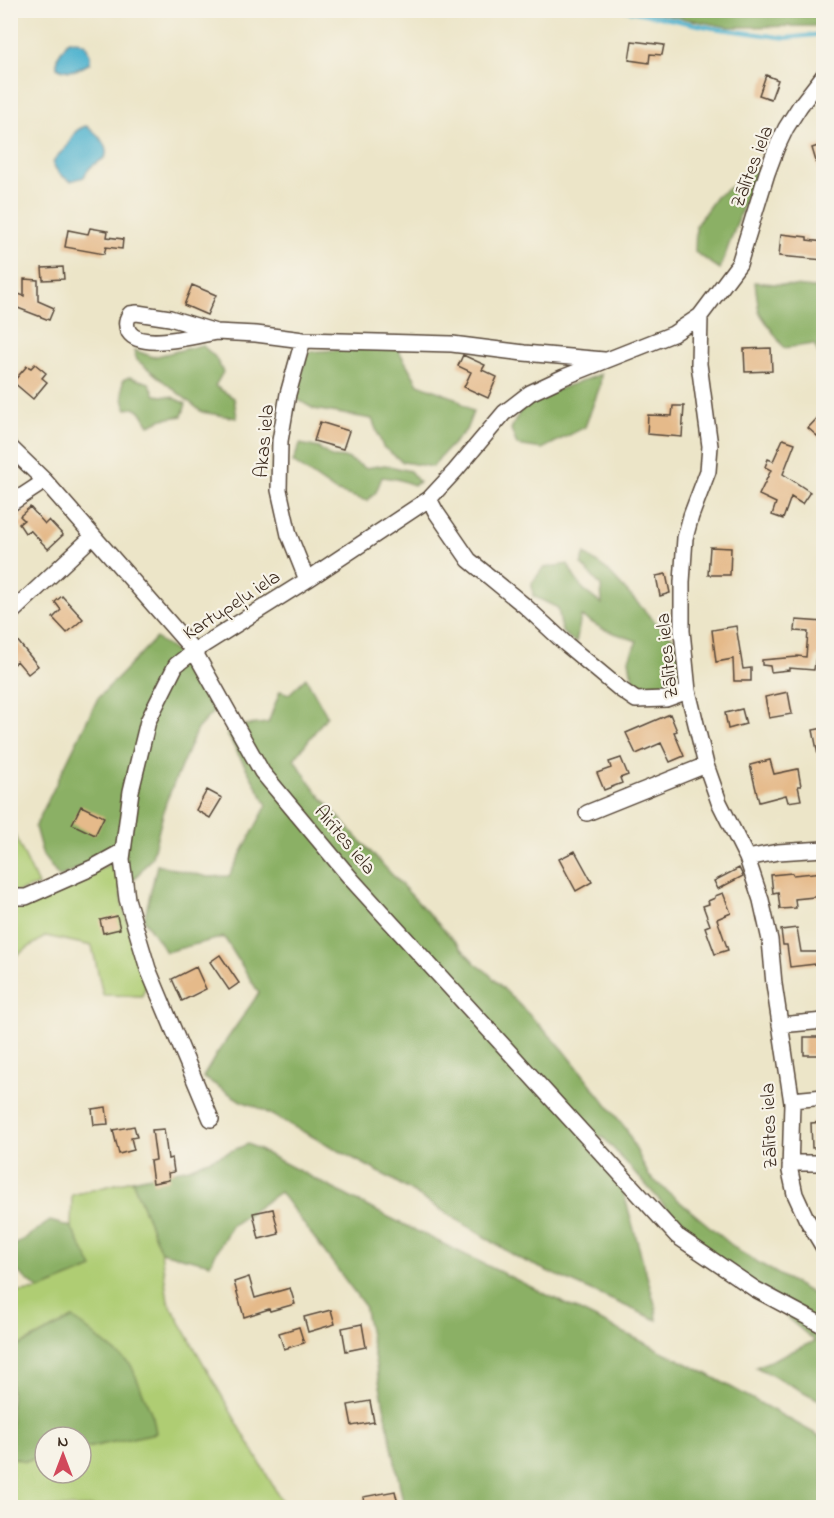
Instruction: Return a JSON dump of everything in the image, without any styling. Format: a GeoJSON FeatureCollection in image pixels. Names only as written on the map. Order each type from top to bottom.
{"type":"FeatureCollection","features":[{"type":"Feature","properties":{"kind":"street","name":"Zālītes iela"},"geometry":{"type":"LineString","coordinates":[[824,75],[800,106],[776,149],[740,264],[700,316],[699,364],[710,446],[708,471],[685,538],[682,582],[682,631],[688,691],[706,765],[720,802],[747,858],[761,900],[770,940],[792,1100],[790,1171],[795,1194],[824,1248]]}},
{"type":"Feature","properties":{"kind":"street"},"geometry":{"type":"LineString","coordinates":[[216,332],[170,318],[137,313],[130,315],[126,320],[129,333],[135,338],[158,342],[216,332],[303,340],[452,344],[607,360]]}},
{"type":"Feature","properties":{"kind":"street","name":"Kartupeļu iela"},"geometry":{"type":"LineString","coordinates":[[211,1119],[148,969],[127,899],[122,859],[130,791],[148,721],[176,665],[194,651],[429,499],[504,413],[530,393],[673,334],[700,316]]}},
{"type":"Feature","properties":{"kind":"street","name":"Akas iela"},"geometry":{"type":"LineString","coordinates":[[303,340],[288,394],[280,441],[279,489],[289,535],[307,580]]}},
{"type":"Feature","properties":{"kind":"street","name":"Airītes iela"},"geometry":{"type":"LineString","coordinates":[[10,447],[45,481],[194,651],[262,772],[353,881],[677,1236],[755,1289],[824,1326]]}},
{"type":"Feature","properties":{"kind":"street"},"geometry":{"type":"LineString","coordinates":[[10,504],[45,481]]}},
{"type":"Feature","properties":{"kind":"street"},"geometry":{"type":"LineString","coordinates":[[429,499],[469,560],[620,689],[636,700],[666,699],[688,691]]}},
{"type":"Feature","properties":{"kind":"street"},"geometry":{"type":"LineString","coordinates":[[10,614],[93,536]]}},
{"type":"Feature","properties":{"kind":"street"},"geometry":{"type":"LineString","coordinates":[[587,813],[706,765]]}},
{"type":"Feature","properties":{"kind":"street"},"geometry":{"type":"LineString","coordinates":[[747,858],[778,852],[824,849]]}},
{"type":"Feature","properties":{"kind":"street"},"geometry":{"type":"LineString","coordinates":[[10,897],[26,897],[94,867],[123,851]]}},
{"type":"Feature","properties":{"kind":"street"},"geometry":{"type":"LineString","coordinates":[[780,1025],[824,1021]]}},
{"type":"Feature","properties":{"kind":"street"},"geometry":{"type":"LineString","coordinates":[[792,1100],[824,1097]]}},
{"type":"Feature","properties":{"kind":"street"},"geometry":{"type":"LineString","coordinates":[[790,1163],[824,1163]]}},
{"type":"Feature","properties":{"kind":"green space"},"geometry":{"type":"Polygon","coordinates":[[[645,11],[823,11],[823,26],[728,27],[645,11]]]}},
{"type":"Feature","properties":{"kind":"green space"},"geometry":{"type":"Polygon","coordinates":[[[750,164],[757,168],[720,269],[695,252],[696,225],[716,197],[738,182],[750,164]]]}},
{"type":"Feature","properties":{"kind":"green space"},"geometry":{"type":"Polygon","coordinates":[[[755,282],[823,289],[823,363],[814,344],[784,348],[759,312],[755,282]]]}},
{"type":"Feature","properties":{"kind":"green space"},"geometry":{"type":"Polygon","coordinates":[[[202,345],[215,357],[223,372],[215,386],[234,398],[237,418],[202,412],[137,360],[134,350],[153,357],[202,345]]]}},
{"type":"Feature","properties":{"kind":"green space"},"geometry":{"type":"Polygon","coordinates":[[[396,346],[418,384],[455,398],[473,412],[466,430],[433,467],[403,462],[383,447],[372,419],[314,409],[293,397],[308,352],[396,346]]]}},
{"type":"Feature","properties":{"kind":"green space"},"geometry":{"type":"Polygon","coordinates":[[[601,374],[600,386],[585,427],[542,449],[517,445],[511,429],[521,409],[551,392],[601,374]]]}},
{"type":"Feature","properties":{"kind":"green space"},"geometry":{"type":"Polygon","coordinates":[[[129,377],[149,383],[155,395],[172,397],[186,404],[182,416],[163,419],[149,425],[141,412],[134,408],[126,409],[123,380],[129,377]]]}},
{"type":"Feature","properties":{"kind":"green space"},"geometry":{"type":"Polygon","coordinates":[[[300,444],[319,448],[331,457],[347,458],[365,468],[385,465],[410,471],[419,482],[414,485],[382,477],[376,492],[367,501],[335,491],[293,462],[300,444]]]}},
{"type":"Feature","properties":{"kind":"green space"},"geometry":{"type":"Polygon","coordinates":[[[585,554],[606,569],[656,623],[678,642],[683,686],[638,694],[629,659],[637,641],[603,629],[581,616],[576,643],[562,632],[558,608],[533,596],[532,583],[543,568],[568,564],[582,587],[602,604],[601,586],[581,564],[585,554]]]}},
{"type":"Feature","properties":{"kind":"green space"},"geometry":{"type":"Polygon","coordinates":[[[156,638],[196,666],[214,711],[197,729],[166,802],[152,857],[133,881],[101,858],[59,877],[43,856],[35,827],[98,698],[156,638]]]}},
{"type":"Feature","properties":{"kind":"green space"},"geometry":{"type":"Polygon","coordinates":[[[306,678],[327,716],[294,759],[316,791],[476,964],[487,972],[563,1049],[626,1129],[649,1176],[740,1252],[823,1300],[823,1402],[756,1367],[815,1341],[790,1320],[757,1286],[699,1244],[602,1136],[590,1139],[622,1187],[656,1308],[657,1320],[520,1259],[390,1178],[257,1107],[241,1101],[203,1077],[259,993],[224,937],[166,952],[144,920],[157,865],[208,877],[229,876],[267,805],[227,734],[237,726],[268,723],[280,691],[289,694],[306,678]]]}},
{"type":"Feature","properties":{"kind":"green space"},"geometry":{"type":"Polygon","coordinates":[[[10,825],[38,885],[11,894],[10,894],[10,825]]]}},
{"type":"Feature","properties":{"kind":"green space"},"geometry":{"type":"Polygon","coordinates":[[[117,861],[122,903],[146,986],[142,996],[103,995],[92,946],[46,936],[11,959],[10,917],[15,908],[117,861]]]}},
{"type":"Feature","properties":{"kind":"green space"},"geometry":{"type":"Polygon","coordinates":[[[248,1144],[372,1209],[700,1370],[823,1438],[823,1507],[404,1507],[364,1305],[280,1192],[231,1226],[210,1264],[161,1252],[132,1180],[189,1168],[248,1144]]]}},
{"type":"Feature","properties":{"kind":"green space"},"geometry":{"type":"Polygon","coordinates":[[[132,1180],[161,1252],[168,1301],[285,1507],[11,1507],[11,1457],[25,1461],[33,1459],[33,1485],[93,1485],[93,1446],[155,1433],[73,1318],[11,1350],[11,1293],[39,1290],[92,1268],[71,1227],[72,1195],[132,1180]]]}},
{"type":"Feature","properties":{"kind":"green space"},"geometry":{"type":"Polygon","coordinates":[[[50,1221],[71,1227],[93,1268],[39,1290],[11,1266],[11,1248],[50,1221]]]}},
{"type":"Feature","properties":{"kind":"green space"},"geometry":{"type":"Polygon","coordinates":[[[73,1318],[131,1365],[153,1417],[156,1433],[93,1446],[93,1425],[33,1425],[33,1459],[24,1461],[11,1457],[11,1350],[73,1318]]]}},
{"type":"Feature","properties":{"kind":"water"},"geometry":{"type":"Polygon","coordinates":[[[68,41],[77,41],[86,45],[90,63],[74,70],[57,67],[57,58],[68,41]]]}},
{"type":"Feature","properties":{"kind":"water"},"geometry":{"type":"Polygon","coordinates":[[[86,126],[100,138],[106,153],[103,159],[88,170],[84,177],[71,181],[59,174],[53,163],[75,133],[86,126]]]}},
{"type":"Feature","properties":{"kind":"building"},"geometry":{"type":"Polygon","coordinates":[[[632,41],[664,45],[662,55],[650,54],[649,63],[629,60],[632,41]]]}},
{"type":"Feature","properties":{"kind":"building"},"geometry":{"type":"Polygon","coordinates":[[[766,75],[778,80],[771,99],[759,95],[766,75]]]}},
{"type":"Feature","properties":{"kind":"building"},"geometry":{"type":"Polygon","coordinates":[[[824,144],[824,178],[821,178],[812,148],[824,144]]]}},
{"type":"Feature","properties":{"kind":"building"},"geometry":{"type":"Polygon","coordinates":[[[90,228],[108,231],[107,237],[123,239],[122,249],[106,247],[104,254],[65,247],[68,230],[88,234],[90,228]]]}},
{"type":"Feature","properties":{"kind":"building"},"geometry":{"type":"Polygon","coordinates":[[[781,234],[807,237],[807,240],[824,242],[824,260],[779,256],[781,234]]]}},
{"type":"Feature","properties":{"kind":"building"},"geometry":{"type":"Polygon","coordinates":[[[63,267],[64,279],[43,280],[42,268],[63,267]]]}},
{"type":"Feature","properties":{"kind":"building"},"geometry":{"type":"Polygon","coordinates":[[[24,279],[38,280],[38,301],[54,308],[49,320],[10,305],[10,291],[24,296],[24,279]]]}},
{"type":"Feature","properties":{"kind":"building"},"geometry":{"type":"Polygon","coordinates":[[[192,285],[216,295],[207,315],[184,305],[192,285]]]}},
{"type":"Feature","properties":{"kind":"building"},"geometry":{"type":"Polygon","coordinates":[[[771,348],[772,371],[745,372],[744,349],[771,348]]]}},
{"type":"Feature","properties":{"kind":"building"},"geometry":{"type":"Polygon","coordinates":[[[463,355],[485,365],[482,370],[497,377],[488,398],[464,387],[471,372],[458,366],[463,355]]]}},
{"type":"Feature","properties":{"kind":"building"},"geometry":{"type":"Polygon","coordinates":[[[35,364],[46,373],[42,378],[47,382],[33,399],[13,382],[27,366],[31,368],[35,364]]]}},
{"type":"Feature","properties":{"kind":"building"},"geometry":{"type":"Polygon","coordinates":[[[673,406],[684,406],[682,437],[647,434],[648,415],[672,416],[673,406]]]}},
{"type":"Feature","properties":{"kind":"building"},"geometry":{"type":"Polygon","coordinates":[[[824,411],[824,442],[808,428],[824,411]]]}},
{"type":"Feature","properties":{"kind":"building"},"geometry":{"type":"Polygon","coordinates":[[[320,422],[349,431],[343,449],[314,441],[320,422]]]}},
{"type":"Feature","properties":{"kind":"building"},"geometry":{"type":"Polygon","coordinates":[[[783,439],[795,443],[783,474],[810,492],[802,504],[791,497],[783,519],[772,515],[776,503],[759,495],[771,470],[765,467],[768,459],[773,461],[783,439]]]}},
{"type":"Feature","properties":{"kind":"building"},"geometry":{"type":"Polygon","coordinates":[[[30,507],[45,524],[49,520],[63,535],[48,549],[30,530],[25,533],[19,524],[24,520],[20,516],[30,507]]]}},
{"type":"Feature","properties":{"kind":"building"},"geometry":{"type":"Polygon","coordinates":[[[710,547],[731,548],[730,575],[708,575],[710,547]]]}},
{"type":"Feature","properties":{"kind":"building"},"geometry":{"type":"Polygon","coordinates":[[[666,574],[670,593],[660,596],[656,576],[666,574]]]}},
{"type":"Feature","properties":{"kind":"building"},"geometry":{"type":"Polygon","coordinates":[[[62,596],[83,619],[67,633],[53,618],[61,610],[55,602],[62,596]]]}},
{"type":"Feature","properties":{"kind":"building"},"geometry":{"type":"Polygon","coordinates":[[[796,620],[824,622],[824,657],[816,656],[814,670],[789,668],[789,670],[771,672],[770,666],[762,665],[762,660],[806,657],[808,632],[795,631],[796,620]]]}},
{"type":"Feature","properties":{"kind":"building"},"geometry":{"type":"Polygon","coordinates":[[[736,626],[743,669],[751,668],[751,681],[734,681],[733,659],[716,662],[712,630],[736,626]]]}},
{"type":"Feature","properties":{"kind":"building"},"geometry":{"type":"Polygon","coordinates":[[[16,639],[38,666],[28,674],[17,661],[10,667],[10,643],[16,639]]]}},
{"type":"Feature","properties":{"kind":"building"},"geometry":{"type":"Polygon","coordinates":[[[788,692],[792,714],[769,718],[765,697],[788,692]]]}},
{"type":"Feature","properties":{"kind":"building"},"geometry":{"type":"Polygon","coordinates":[[[742,709],[746,724],[728,729],[725,713],[742,709]]]}},
{"type":"Feature","properties":{"kind":"building"},"geometry":{"type":"Polygon","coordinates":[[[670,714],[677,731],[674,732],[684,756],[670,762],[661,743],[636,754],[626,733],[670,714]]]}},
{"type":"Feature","properties":{"kind":"building"},"geometry":{"type":"Polygon","coordinates":[[[824,728],[824,760],[819,760],[813,730],[824,728]]]}},
{"type":"Feature","properties":{"kind":"building"},"geometry":{"type":"Polygon","coordinates":[[[621,758],[628,775],[620,778],[622,783],[604,790],[597,773],[611,768],[609,762],[621,758]]]}},
{"type":"Feature","properties":{"kind":"building"},"geometry":{"type":"Polygon","coordinates":[[[770,760],[774,774],[798,769],[801,800],[788,802],[786,795],[759,802],[750,765],[770,760]]]}},
{"type":"Feature","properties":{"kind":"building"},"geometry":{"type":"Polygon","coordinates":[[[207,790],[222,798],[210,818],[196,810],[207,790]]]}},
{"type":"Feature","properties":{"kind":"building"},"geometry":{"type":"Polygon","coordinates":[[[81,806],[104,817],[95,835],[72,824],[81,806]]]}},
{"type":"Feature","properties":{"kind":"building"},"geometry":{"type":"Polygon","coordinates":[[[575,851],[592,882],[576,891],[559,859],[575,851]]]}},
{"type":"Feature","properties":{"kind":"building"},"geometry":{"type":"Polygon","coordinates":[[[739,868],[743,876],[718,889],[714,881],[739,868]]]}},
{"type":"Feature","properties":{"kind":"building"},"geometry":{"type":"Polygon","coordinates":[[[824,872],[824,896],[795,899],[796,908],[780,909],[778,892],[773,893],[771,875],[824,872]]]}},
{"type":"Feature","properties":{"kind":"building"},"geometry":{"type":"Polygon","coordinates":[[[723,893],[731,913],[717,919],[728,950],[715,954],[705,927],[710,925],[703,906],[709,904],[708,901],[715,896],[723,893]]]}},
{"type":"Feature","properties":{"kind":"building"},"geometry":{"type":"Polygon","coordinates":[[[117,916],[120,929],[103,933],[100,920],[117,916]]]}},
{"type":"Feature","properties":{"kind":"building"},"geometry":{"type":"Polygon","coordinates":[[[797,928],[801,952],[824,952],[824,963],[790,967],[787,945],[783,945],[781,930],[797,928]]]}},
{"type":"Feature","properties":{"kind":"building"},"geometry":{"type":"Polygon","coordinates":[[[220,955],[239,983],[229,990],[210,962],[220,955]]]}},
{"type":"Feature","properties":{"kind":"building"},"geometry":{"type":"Polygon","coordinates":[[[196,967],[206,989],[182,1001],[172,979],[196,967]]]}},
{"type":"Feature","properties":{"kind":"building"},"geometry":{"type":"Polygon","coordinates":[[[804,1037],[822,1037],[822,1055],[804,1055],[804,1037]]]}},
{"type":"Feature","properties":{"kind":"building"},"geometry":{"type":"Polygon","coordinates":[[[106,1107],[108,1124],[94,1125],[92,1109],[106,1107]]]}},
{"type":"Feature","properties":{"kind":"building"},"geometry":{"type":"Polygon","coordinates":[[[824,1122],[824,1147],[812,1148],[811,1123],[824,1122]]]}},
{"type":"Feature","properties":{"kind":"building"},"geometry":{"type":"Polygon","coordinates":[[[134,1126],[137,1137],[131,1138],[134,1150],[119,1154],[113,1130],[134,1126]]]}},
{"type":"Feature","properties":{"kind":"building"},"geometry":{"type":"Polygon","coordinates":[[[164,1129],[168,1159],[172,1158],[174,1172],[168,1173],[169,1180],[153,1183],[150,1161],[156,1160],[152,1130],[164,1129]]]}},
{"type":"Feature","properties":{"kind":"building"},"geometry":{"type":"Polygon","coordinates":[[[273,1209],[279,1234],[259,1239],[253,1213],[273,1209]]]}},
{"type":"Feature","properties":{"kind":"building"},"geometry":{"type":"Polygon","coordinates":[[[249,1277],[255,1298],[290,1288],[295,1304],[244,1317],[234,1282],[249,1277]]]}},
{"type":"Feature","properties":{"kind":"building"},"geometry":{"type":"Polygon","coordinates":[[[331,1310],[335,1324],[308,1332],[304,1317],[331,1310]]]}},
{"type":"Feature","properties":{"kind":"building"},"geometry":{"type":"Polygon","coordinates":[[[362,1324],[366,1347],[346,1351],[342,1328],[362,1324]]]}},
{"type":"Feature","properties":{"kind":"building"},"geometry":{"type":"Polygon","coordinates":[[[299,1327],[304,1343],[284,1349],[279,1333],[299,1327]]]}},
{"type":"Feature","properties":{"kind":"building"},"geometry":{"type":"Polygon","coordinates":[[[370,1401],[374,1422],[352,1426],[348,1405],[370,1401]]]}},
{"type":"Feature","properties":{"kind":"building"},"geometry":{"type":"Polygon","coordinates":[[[395,1491],[398,1504],[390,1508],[365,1508],[363,1497],[395,1491]]]}},
{"type":"Feature","properties":{"kind":"waterway"},"geometry":{"type":"LineString","coordinates":[[625,10],[713,28],[786,38],[824,34]]}}]}
